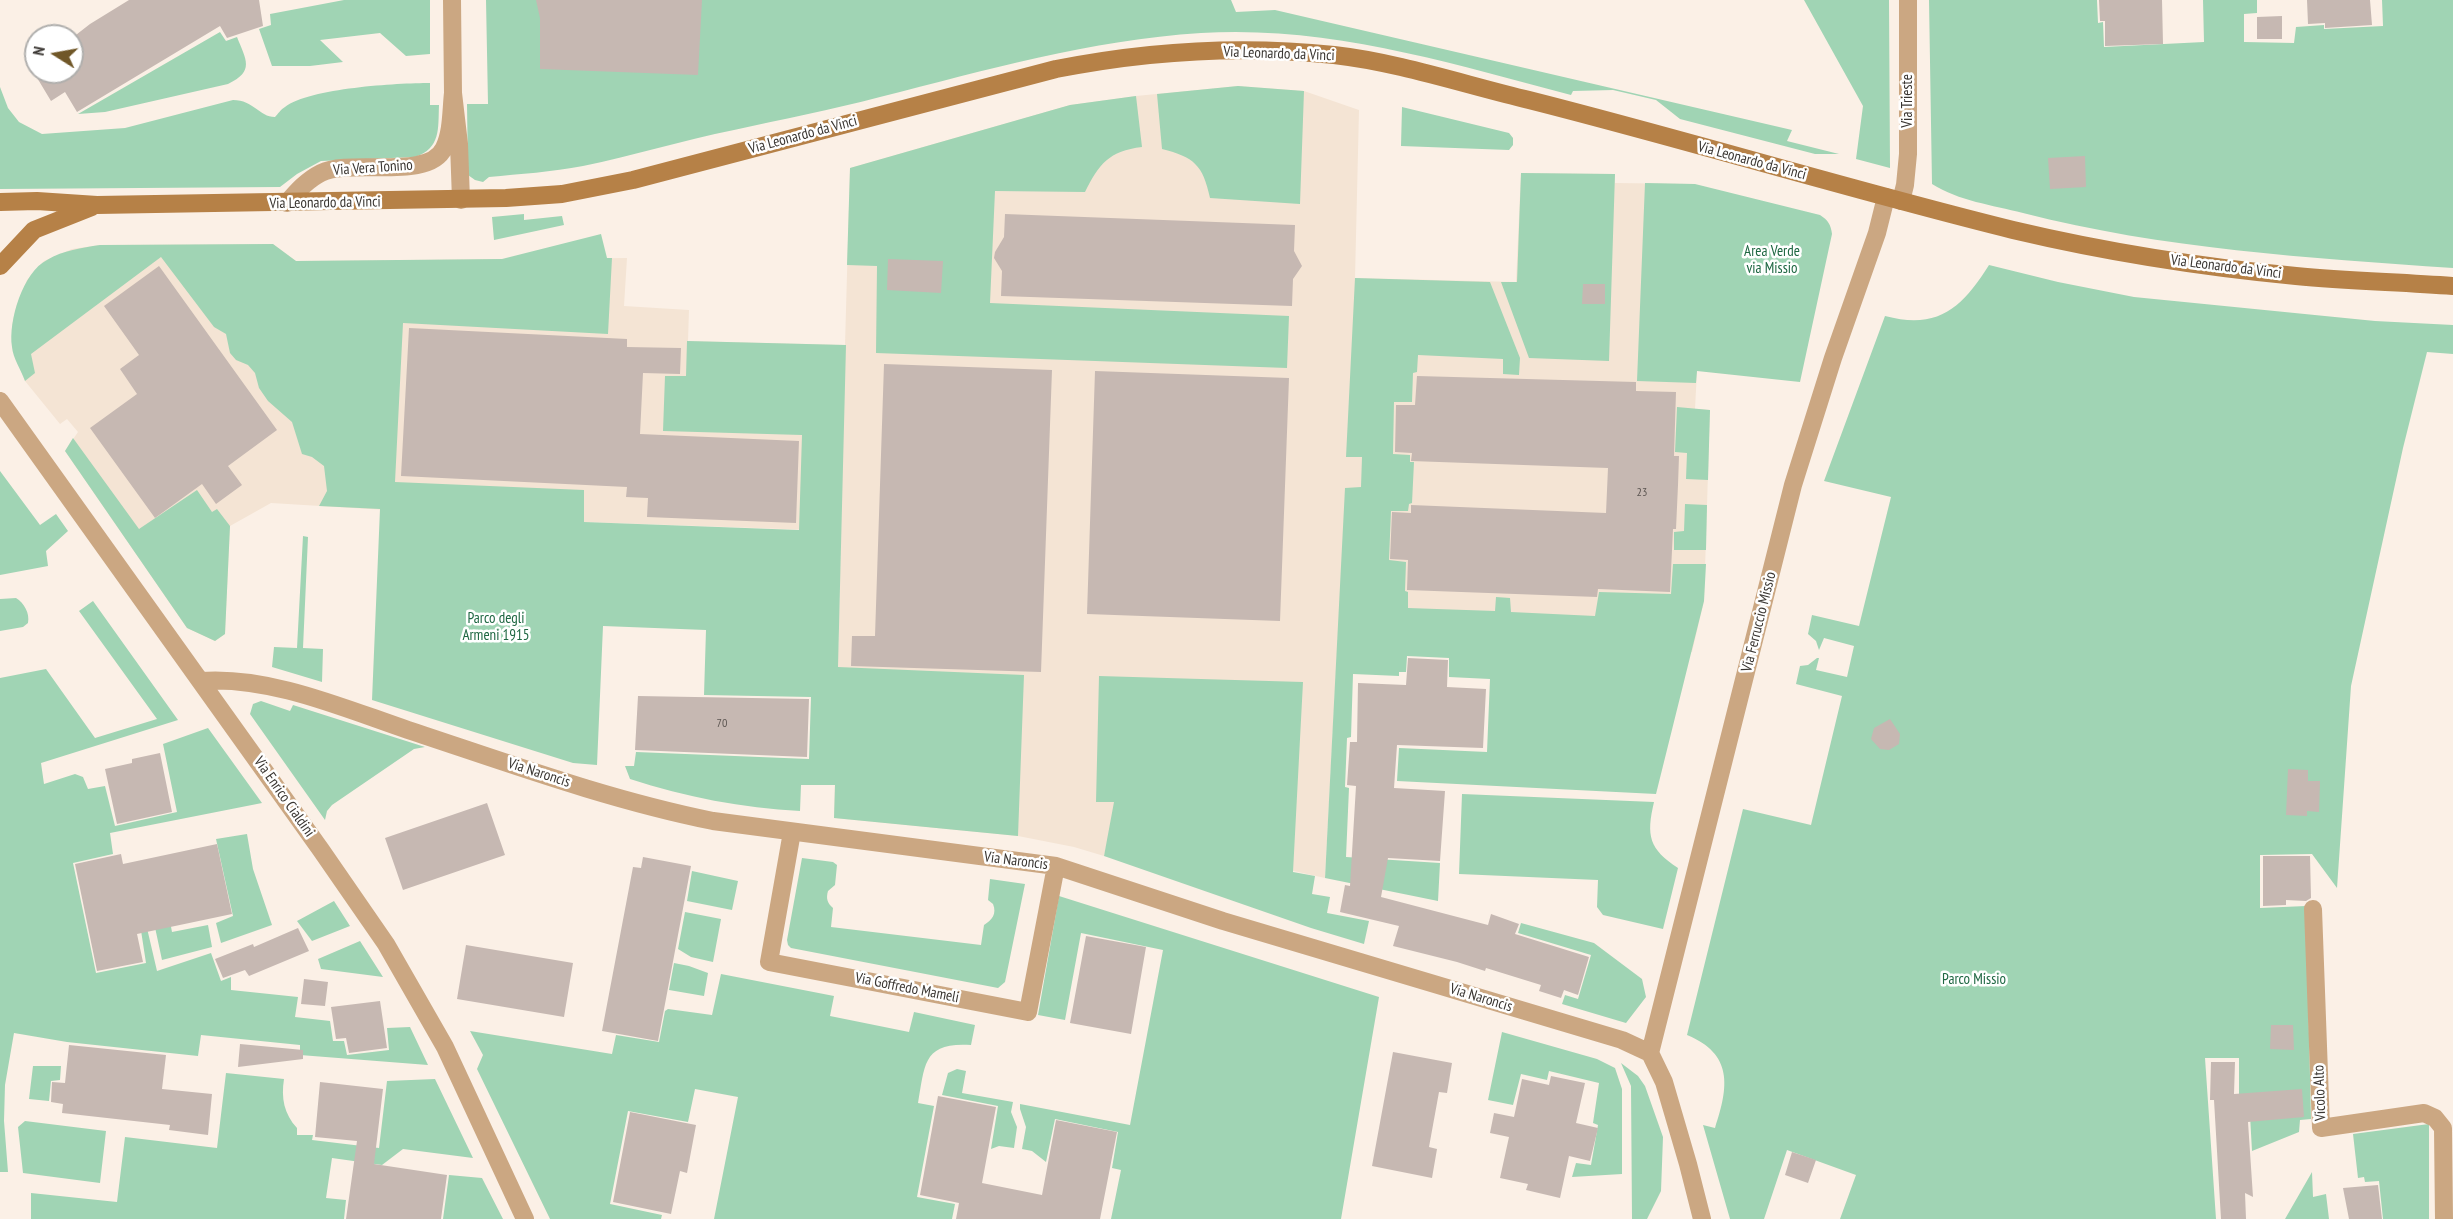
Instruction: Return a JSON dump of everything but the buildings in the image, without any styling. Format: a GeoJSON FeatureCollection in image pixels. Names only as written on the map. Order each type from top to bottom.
{"type":"FeatureCollection","features":[{"type":"Feature","properties":{"kind":"street","name":"Via Vera Tonino"},"geometry":{"type":"LineString","coordinates":[[452,0],[453,93],[459,144],[461,200]]}},
{"type":"Feature","properties":{"kind":"street","name":"Via Trieste"},"geometry":{"type":"LineString","coordinates":[[1893,199],[1905,184],[1908,154],[1908,0]]}},
{"type":"Feature","properties":{"kind":"street","name":"Via Leonardo da Vinci"},"geometry":{"type":"LineString","coordinates":[[0,202],[37,201],[97,205],[287,203],[461,200],[562,194],[633,180],[1013,79],[1086,63],[1172,52],[1236,50],[1337,55],[1388,65],[1568,110],[1893,199],[2076,245],[2190,263],[2296,276],[2453,286]]}},
{"type":"Feature","properties":{"kind":"street","name":"Via Vera Tonino"},"geometry":{"type":"LineString","coordinates":[[287,203],[302,185],[322,172],[339,168],[423,165],[437,158],[444,148],[449,132],[453,93]]}},
{"type":"Feature","properties":{"kind":"street","name":"Via Ferruccio Missio"},"geometry":{"type":"LineString","coordinates":[[1650,1053],[1793,485],[1876,233],[1893,199]]}},
{"type":"Feature","properties":{"kind":"street","name":"Via Leonardo da Vinci"},"geometry":{"type":"LineString","coordinates":[[0,266],[34,230],[97,205]]}},
{"type":"Feature","properties":{"kind":"street","name":"Via Enrico Cialdini"},"geometry":{"type":"LineString","coordinates":[[0,401],[386,944],[445,1047],[525,1219]]}},
{"type":"Feature","properties":{"kind":"street","name":"Via Naroncis"},"geometry":{"type":"LineString","coordinates":[[201,681],[222,679],[256,682],[545,776],[661,810],[713,821],[1056,866],[1223,921],[1622,1040],[1650,1053]]}},
{"type":"Feature","properties":{"kind":"street","name":"Via Goffredo Mameli"},"geometry":{"type":"LineString","coordinates":[[792,832],[769,962],[1028,1012],[1056,866]]}},
{"type":"Feature","properties":{"kind":"street","name":"Vicolo Alto"},"geometry":{"type":"LineString","coordinates":[[2313,909],[2321,1128],[2424,1113],[2434,1118],[2443,1128],[2444,1219]]}},
{"type":"Feature","properties":{"kind":"street"},"geometry":{"type":"LineString","coordinates":[[1650,1053],[1664,1082],[1702,1219]]}},
{"type":"Feature","properties":{"kind":"street"},"geometry":{"type":"LineString","coordinates":[[1692,1219],[1697,1201]]}},
{"type":"Feature","properties":{"kind":"shaded area"},"geometry":{"type":"Polygon","coordinates":[[[1238,86],[1304,91],[1359,110],[1355,278],[1516,282],[1521,173],[1615,174],[1615,183],[1695,184],[1697,371],[1695,409],[1710,410],[1704,601],[1692,652],[1338,635],[1325,878],[1110,830],[1104,856],[1074,847],[1018,836],[834,818],[841,531],[583,522],[271,503],[230,526],[225,634],[215,641],[187,628],[65,451],[78,432],[67,419],[60,424],[25,381],[12,347],[12,326],[16,307],[27,280],[44,261],[72,249],[100,245],[273,244],[296,261],[627,258],[624,306],[689,310],[688,341],[845,345],[850,168],[1070,105],[1238,86]]]}},
{"type":"Feature","properties":{"kind":"green space"},"geometry":{"type":"Polygon","coordinates":[[[344,0],[430,0],[430,54],[406,56],[380,33],[320,40],[343,62],[310,66],[272,66],[259,29],[271,25],[270,14],[344,0]]]}},
{"type":"Feature","properties":{"kind":"green space"},"geometry":{"type":"Polygon","coordinates":[[[486,0],[1231,0],[1236,12],[1275,10],[1792,130],[1787,141],[1839,154],[1815,154],[1680,119],[1656,100],[1613,90],[1573,91],[1571,95],[1388,49],[1295,35],[1248,32],[1160,37],[1079,49],[602,162],[560,170],[489,177],[483,182],[468,175],[467,104],[488,104],[486,0]]]}},
{"type":"Feature","properties":{"kind":"green space"},"geometry":{"type":"Polygon","coordinates":[[[1804,0],[1889,0],[1890,168],[1856,159],[1863,106],[1804,0]]]}},
{"type":"Feature","properties":{"kind":"green space"},"geometry":{"type":"Polygon","coordinates":[[[1929,0],[2097,0],[2098,23],[2103,22],[2104,47],[2204,42],[2203,0],[2257,0],[2257,13],[2244,14],[2244,42],[2294,43],[2296,27],[2324,25],[2324,29],[2383,26],[2382,0],[2453,0],[2453,268],[2291,256],[2183,244],[2076,225],[1976,202],[1942,190],[1932,184],[1929,0]]]}},
{"type":"Feature","properties":{"kind":"green space"},"geometry":{"type":"Polygon","coordinates":[[[220,32],[226,41],[237,37],[243,52],[245,69],[237,79],[228,84],[105,112],[78,114],[220,32]]]}},
{"type":"Feature","properties":{"kind":"green space"},"geometry":{"type":"Polygon","coordinates":[[[430,83],[430,105],[439,105],[438,130],[430,148],[415,157],[321,161],[297,174],[280,187],[0,189],[0,87],[8,108],[19,122],[42,134],[125,128],[233,100],[246,103],[275,117],[285,107],[314,95],[354,88],[430,83]]]}},
{"type":"Feature","properties":{"kind":"green space"},"geometry":{"type":"Polygon","coordinates":[[[1238,86],[1304,91],[1300,204],[1210,198],[1204,178],[1195,164],[1182,155],[1162,149],[1157,94],[1238,86]]]}},
{"type":"Feature","properties":{"kind":"green space"},"geometry":{"type":"Polygon","coordinates":[[[1136,96],[1142,147],[1121,152],[1106,160],[1085,192],[995,191],[990,303],[1289,316],[1287,368],[876,353],[877,266],[847,265],[850,168],[1070,105],[1136,96]]]}},
{"type":"Feature","properties":{"kind":"green space"},"geometry":{"type":"Polygon","coordinates":[[[1402,107],[1509,133],[1513,138],[1513,145],[1509,150],[1401,146],[1402,107]]]}},
{"type":"Feature","properties":{"kind":"green space"},"geometry":{"type":"Polygon","coordinates":[[[1521,173],[1615,174],[1609,361],[1529,358],[1501,282],[1517,282],[1521,173]]]}},
{"type":"Feature","properties":{"kind":"green space","name":"Area Verde via Missio"},"geometry":{"type":"Polygon","coordinates":[[[1645,183],[1695,184],[1820,215],[1827,221],[1832,234],[1800,382],[1697,371],[1696,383],[1637,381],[1645,183]]]}},
{"type":"Feature","properties":{"kind":"green space"},"geometry":{"type":"Polygon","coordinates":[[[524,214],[524,220],[562,216],[564,225],[494,240],[492,217],[524,214]]]}},
{"type":"Feature","properties":{"kind":"green space","name":"Parco degli Armeni 1915"},"geometry":{"type":"Polygon","coordinates":[[[601,234],[607,258],[612,258],[608,334],[403,323],[395,482],[584,490],[584,522],[799,530],[802,435],[663,431],[665,376],[686,376],[687,341],[846,345],[838,667],[1024,675],[1018,836],[834,818],[835,785],[801,785],[800,811],[714,801],[630,779],[625,766],[634,766],[636,752],[809,759],[811,697],[704,695],[706,630],[603,626],[597,765],[573,763],[372,700],[380,509],[319,506],[327,491],[324,466],[312,457],[302,454],[292,422],[268,401],[259,388],[255,373],[248,365],[236,360],[230,353],[226,334],[214,327],[161,257],[31,354],[35,373],[25,381],[13,351],[11,336],[15,311],[24,286],[31,275],[47,260],[79,248],[100,245],[273,244],[296,261],[502,259],[601,234]]]}},
{"type":"Feature","properties":{"kind":"green space","name":"Parco Missio"},"geometry":{"type":"Polygon","coordinates":[[[1989,265],[2134,297],[2375,321],[2453,325],[2453,354],[2427,352],[2403,448],[2351,686],[2337,888],[2312,854],[2260,855],[2260,908],[2306,906],[2311,1119],[2300,1120],[2299,1132],[2252,1151],[2249,1097],[2239,1097],[2239,1058],[2205,1058],[2216,1219],[1840,1219],[1856,1175],[1787,1150],[1764,1219],[1730,1219],[1703,1125],[1715,1128],[1723,1098],[1724,1073],[1713,1052],[1687,1035],[1743,809],[1811,825],[1842,696],[1796,684],[1800,666],[1808,665],[1819,658],[1816,670],[1847,677],[1854,646],[1824,638],[1819,650],[1816,641],[1808,634],[1812,615],[1859,626],[1891,497],[1824,481],[1885,316],[1904,320],[1920,320],[1947,312],[1969,293],[1989,265]]]}},
{"type":"Feature","properties":{"kind":"green space"},"geometry":{"type":"Polygon","coordinates":[[[1355,278],[1490,282],[1520,358],[1519,375],[1503,374],[1503,359],[1418,355],[1417,372],[1413,373],[1412,402],[1394,402],[1393,454],[1410,455],[1410,462],[1414,462],[1412,503],[1409,504],[1408,511],[1391,511],[1389,560],[1406,562],[1405,591],[1408,592],[1408,608],[1495,611],[1496,597],[1510,598],[1511,612],[1595,616],[1599,592],[1671,594],[1673,564],[1706,564],[1704,601],[1656,794],[1397,781],[1399,748],[1487,752],[1490,679],[1449,677],[1449,658],[1407,656],[1406,672],[1399,672],[1399,676],[1353,674],[1351,737],[1347,738],[1345,787],[1349,788],[1346,857],[1440,863],[1438,901],[1325,878],[1345,488],[1361,487],[1362,457],[1346,457],[1355,278]]]}},
{"type":"Feature","properties":{"kind":"green space"},"geometry":{"type":"Polygon","coordinates":[[[1677,407],[1710,410],[1708,480],[1686,479],[1687,453],[1675,452],[1677,407]]]}},
{"type":"Feature","properties":{"kind":"green space"},"geometry":{"type":"Polygon","coordinates":[[[73,438],[139,529],[197,490],[212,512],[217,509],[230,526],[225,634],[215,641],[187,628],[65,451],[73,438]]]}},
{"type":"Feature","properties":{"kind":"green space"},"geometry":{"type":"Polygon","coordinates":[[[0,471],[40,525],[56,514],[68,531],[46,551],[48,566],[0,575],[0,471]]]}},
{"type":"Feature","properties":{"kind":"green space"},"geometry":{"type":"Polygon","coordinates":[[[1685,504],[1707,505],[1706,550],[1674,550],[1674,532],[1684,531],[1685,504]]]}},
{"type":"Feature","properties":{"kind":"green space"},"geometry":{"type":"Polygon","coordinates":[[[303,536],[308,537],[303,648],[323,649],[322,682],[272,667],[274,647],[297,648],[303,536]]]}},
{"type":"Feature","properties":{"kind":"green space"},"geometry":{"type":"Polygon","coordinates":[[[16,598],[26,609],[28,623],[23,627],[0,631],[0,599],[16,598]]]}},
{"type":"Feature","properties":{"kind":"green space"},"geometry":{"type":"Polygon","coordinates":[[[93,601],[178,720],[41,763],[44,784],[75,774],[83,777],[88,789],[105,786],[115,826],[177,812],[163,744],[208,728],[262,803],[110,833],[113,854],[73,863],[96,973],[146,963],[138,911],[143,911],[157,971],[211,953],[221,981],[231,977],[231,990],[298,997],[295,1017],[330,1021],[333,1041],[344,1041],[347,1055],[389,1050],[387,1028],[410,1027],[428,1065],[300,1055],[300,1045],[201,1035],[198,1056],[67,1042],[14,1033],[5,1085],[4,1121],[8,1172],[0,1172],[0,678],[46,669],[95,738],[157,719],[79,611],[93,601]]]}},
{"type":"Feature","properties":{"kind":"green space"},"geometry":{"type":"Polygon","coordinates":[[[1099,676],[1303,682],[1293,872],[1315,876],[1312,894],[1330,897],[1327,913],[1369,921],[1364,944],[1311,928],[1104,856],[1114,802],[1096,802],[1099,676]]]}},
{"type":"Feature","properties":{"kind":"green space"},"geometry":{"type":"Polygon","coordinates":[[[261,701],[290,711],[293,705],[425,747],[414,749],[332,805],[327,811],[325,820],[250,714],[253,704],[261,701]]]}},
{"type":"Feature","properties":{"kind":"green space"},"geometry":{"type":"Polygon","coordinates":[[[1462,794],[1654,802],[1650,824],[1652,841],[1661,854],[1678,868],[1663,929],[1603,915],[1597,907],[1598,880],[1459,874],[1462,794]]]}},
{"type":"Feature","properties":{"kind":"green space"},"geometry":{"type":"Polygon","coordinates":[[[247,834],[253,869],[272,925],[221,943],[216,923],[233,916],[216,839],[247,834]]]}},
{"type":"Feature","properties":{"kind":"green space"},"geometry":{"type":"Polygon","coordinates":[[[158,858],[172,932],[208,925],[212,947],[162,960],[141,862],[158,858]]]}},
{"type":"Feature","properties":{"kind":"green space"},"geometry":{"type":"Polygon","coordinates":[[[802,858],[833,862],[837,865],[835,885],[828,891],[827,896],[833,908],[831,927],[981,945],[984,925],[994,914],[993,904],[988,900],[990,879],[1025,884],[1005,982],[998,988],[791,948],[787,940],[802,858]]]}},
{"type":"Feature","properties":{"kind":"green space"},"geometry":{"type":"Polygon","coordinates":[[[692,871],[738,881],[732,910],[687,901],[692,871]]]}},
{"type":"Feature","properties":{"kind":"green space"},"geometry":{"type":"Polygon","coordinates":[[[1059,896],[1379,997],[1341,1219],[1111,1219],[1121,1170],[1112,1168],[1118,1132],[1055,1119],[1046,1162],[1032,1151],[1022,1149],[1026,1127],[1020,1104],[1130,1125],[1163,950],[1081,933],[1065,1020],[1038,1015],[1059,896]]]}},
{"type":"Feature","properties":{"kind":"green space"},"geometry":{"type":"Polygon","coordinates":[[[334,901],[350,926],[312,941],[297,921],[334,901]]]}},
{"type":"Feature","properties":{"kind":"green space"},"geometry":{"type":"Polygon","coordinates":[[[685,912],[721,919],[713,962],[691,957],[678,949],[685,912]]]}},
{"type":"Feature","properties":{"kind":"green space"},"geometry":{"type":"Polygon","coordinates":[[[1521,923],[1594,943],[1642,979],[1646,997],[1626,1023],[1562,1004],[1565,995],[1578,999],[1591,955],[1518,933],[1521,923]]]}},
{"type":"Feature","properties":{"kind":"green space"},"geometry":{"type":"Polygon","coordinates":[[[360,941],[383,977],[321,969],[318,959],[360,941]]]}},
{"type":"Feature","properties":{"kind":"green space"},"geometry":{"type":"Polygon","coordinates":[[[674,963],[708,973],[704,996],[669,990],[674,963]]]}},
{"type":"Feature","properties":{"kind":"green space"},"geometry":{"type":"Polygon","coordinates":[[[721,974],[834,996],[830,1016],[909,1032],[914,1012],[975,1025],[971,1045],[943,1047],[929,1058],[922,1077],[918,1103],[934,1106],[917,1197],[955,1204],[952,1219],[714,1219],[738,1097],[695,1089],[688,1122],[628,1111],[610,1204],[662,1215],[661,1219],[550,1219],[477,1069],[483,1055],[470,1031],[612,1054],[616,1035],[659,1042],[665,1011],[668,1009],[712,1015],[721,974]]]}},
{"type":"Feature","properties":{"kind":"green space"},"geometry":{"type":"Polygon","coordinates":[[[1502,1032],[1597,1059],[1615,1068],[1622,1089],[1622,1174],[1572,1177],[1576,1163],[1591,1165],[1598,1125],[1593,1123],[1599,1083],[1549,1071],[1547,1080],[1521,1074],[1513,1105],[1488,1100],[1502,1032]]]}},
{"type":"Feature","properties":{"kind":"green space"},"geometry":{"type":"Polygon","coordinates":[[[1621,1063],[1638,1076],[1645,1086],[1663,1137],[1661,1191],[1647,1219],[1632,1219],[1631,1086],[1621,1063]]]}},
{"type":"Feature","properties":{"kind":"green space"},"geometry":{"type":"Polygon","coordinates":[[[33,1066],[61,1066],[60,1080],[51,1081],[49,1101],[29,1099],[33,1066]]]}},
{"type":"Feature","properties":{"kind":"green space"},"geometry":{"type":"Polygon","coordinates":[[[957,1069],[966,1071],[962,1093],[1013,1102],[1011,1112],[1017,1127],[1014,1148],[999,1146],[991,1149],[998,1106],[942,1095],[948,1073],[957,1069]]]}},
{"type":"Feature","properties":{"kind":"green space"},"geometry":{"type":"Polygon","coordinates":[[[226,1073],[284,1079],[284,1105],[297,1128],[297,1135],[313,1135],[312,1140],[379,1148],[387,1081],[435,1079],[473,1158],[403,1149],[382,1165],[332,1158],[326,1198],[346,1200],[344,1219],[31,1219],[31,1193],[117,1202],[125,1137],[217,1148],[226,1073]]]}},
{"type":"Feature","properties":{"kind":"green space"},"geometry":{"type":"Polygon","coordinates":[[[25,1121],[106,1131],[100,1183],[23,1173],[18,1127],[25,1121]]]}},
{"type":"Feature","properties":{"kind":"green space"},"geometry":{"type":"Polygon","coordinates":[[[2429,1124],[2429,1219],[2383,1219],[2379,1181],[2365,1182],[2364,1177],[2358,1178],[2353,1134],[2429,1124]]]}},
{"type":"Feature","properties":{"kind":"green space"},"geometry":{"type":"Polygon","coordinates":[[[2312,1172],[2313,1197],[2326,1194],[2329,1219],[2285,1219],[2312,1172]]]}},
{"type":"Feature","properties":{"kind":"green space"},"geometry":{"type":"Polygon","coordinates":[[[449,1175],[482,1178],[503,1219],[443,1219],[449,1175]]]}}]}
